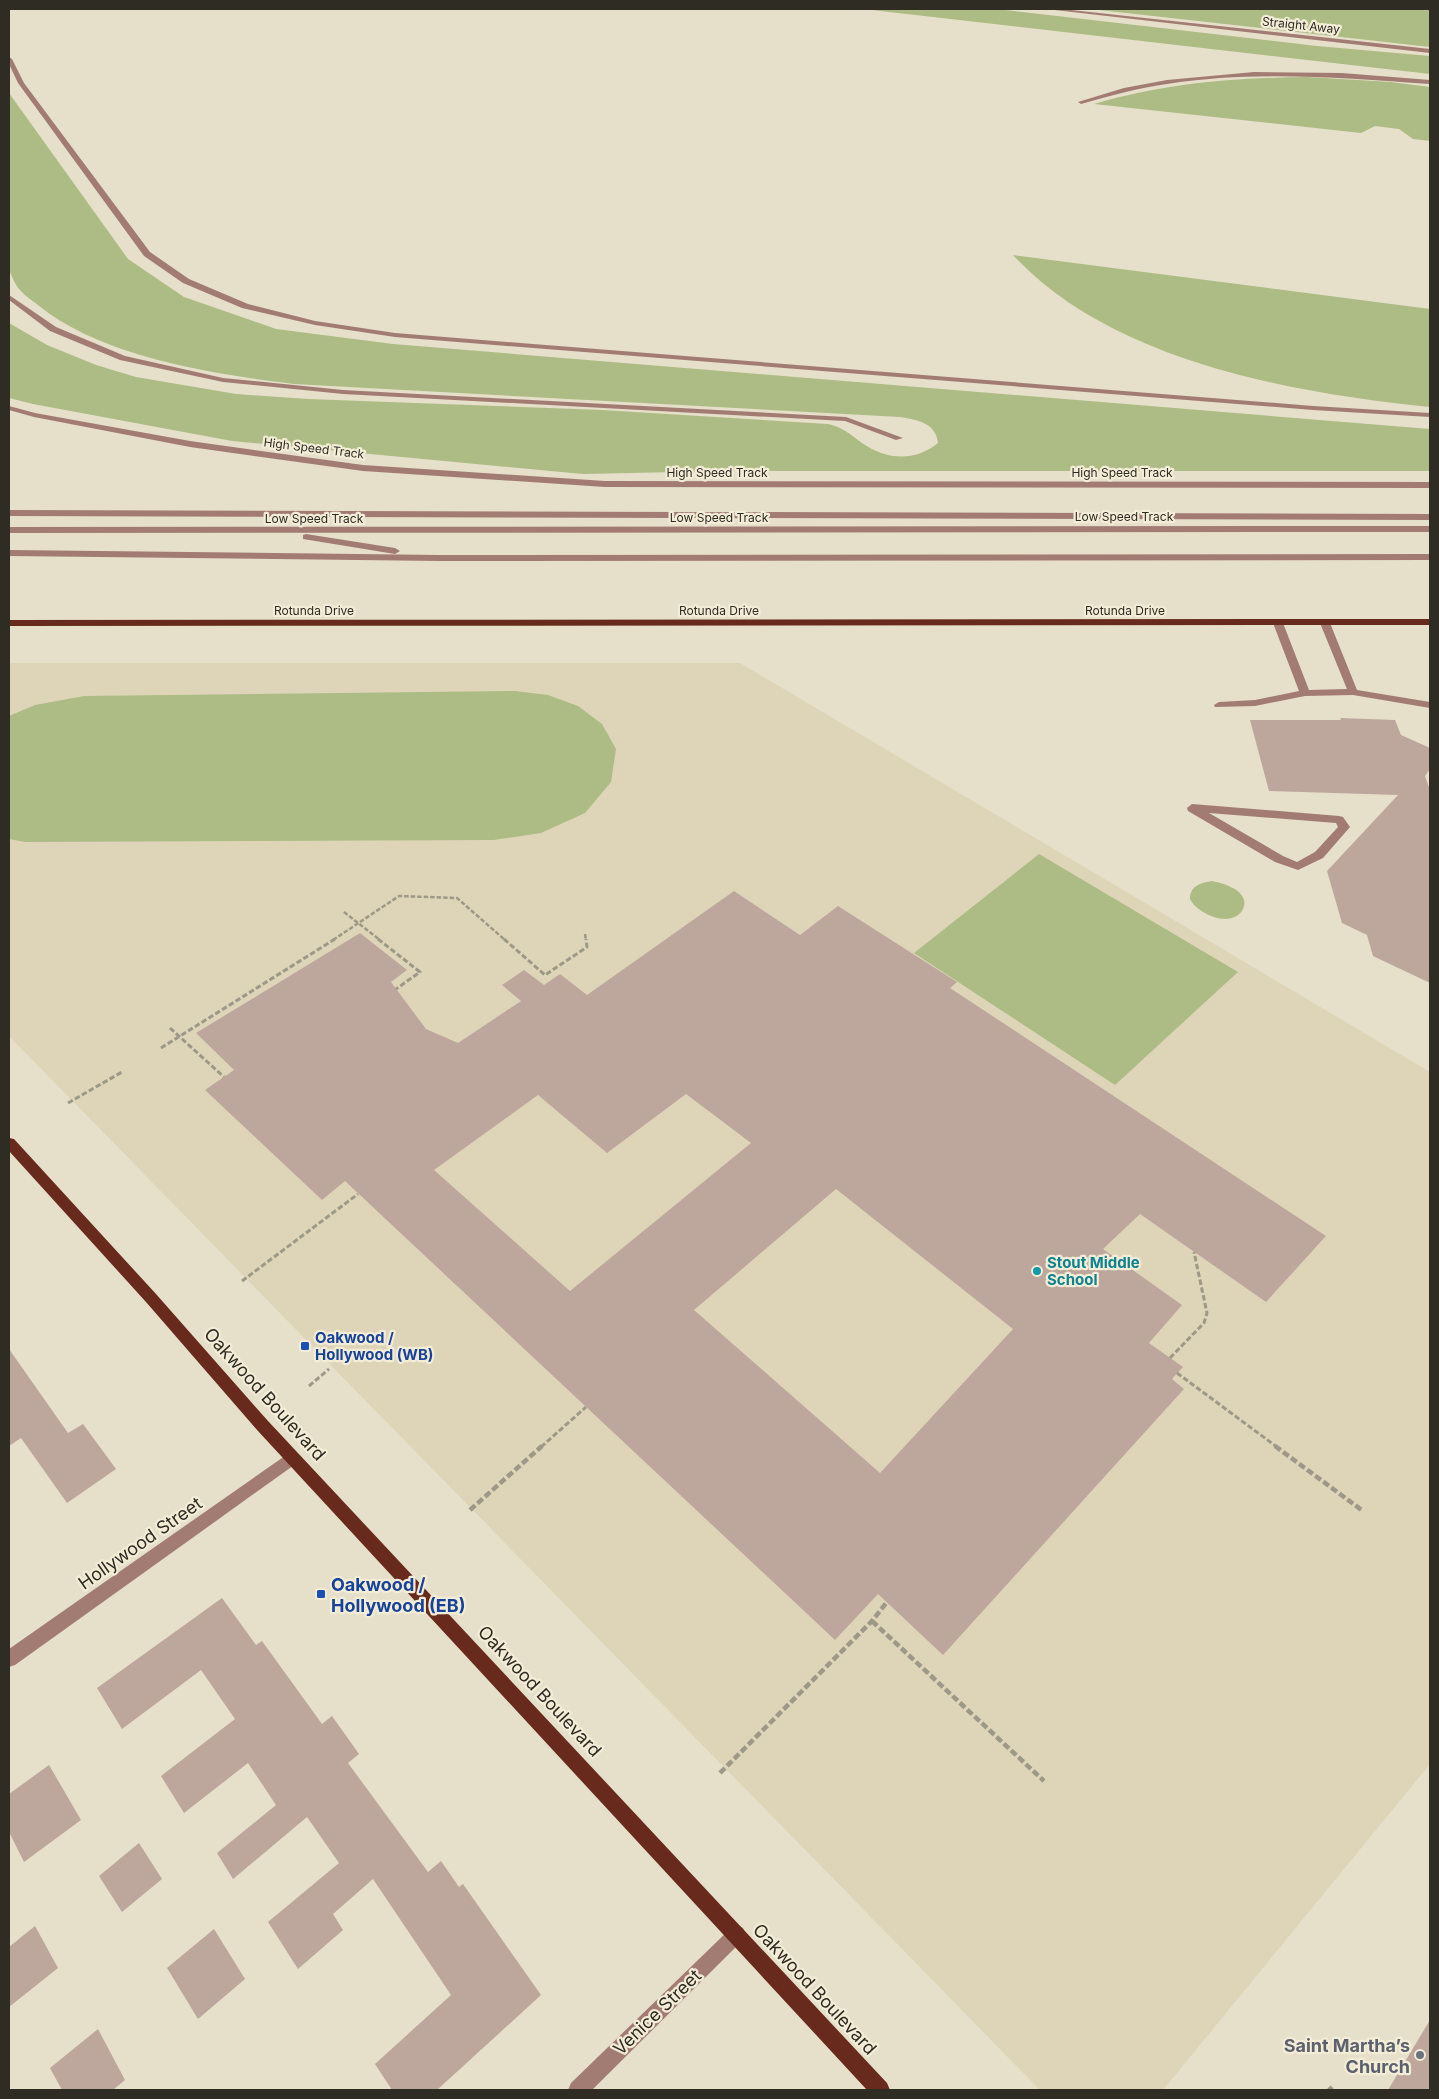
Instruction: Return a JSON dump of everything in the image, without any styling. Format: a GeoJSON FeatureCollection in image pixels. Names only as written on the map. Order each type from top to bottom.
{"type":"FeatureCollection","features":[{"type":"Feature","properties":{"kind":"main road","name":"Rotunda Drive"},"geometry":{"type":"LineString","coordinates":[[9,623],[1430,622]]}},
{"type":"Feature","properties":{"kind":"main road","name":"Oakwood Boulevard"},"geometry":{"type":"LineString","coordinates":[[9,1143],[151,1298],[292,1458],[368,1537],[880,2090]]}},
{"type":"Feature","properties":{"kind":"street","name":"Straight Away"},"geometry":{"type":"LineString","coordinates":[[1049,9],[1430,51]]}},
{"type":"Feature","properties":{"kind":"street"},"geometry":{"type":"LineString","coordinates":[[9,59],[21,83],[147,254],[186,281],[245,306],[314,323],[395,335],[1293,406],[1430,415]]}},
{"type":"Feature","properties":{"kind":"street"},"geometry":{"type":"LineString","coordinates":[[1082,102],[1106,94],[1168,81],[1239,75],[1320,73],[1430,82]]}},
{"type":"Feature","properties":{"kind":"street"},"geometry":{"type":"LineString","coordinates":[[9,297],[54,329],[123,358],[223,380],[343,392],[846,419],[899,438]]}},
{"type":"Feature","properties":{"kind":"street","name":"High Speed Track"},"geometry":{"type":"LineString","coordinates":[[9,408],[34,415],[190,444],[363,468],[605,484],[1430,484]]}},
{"type":"Feature","properties":{"kind":"street"},"geometry":{"type":"LineString","coordinates":[[9,513],[1430,517]]}},
{"type":"Feature","properties":{"kind":"street","name":"Low Speed Track"},"geometry":{"type":"LineString","coordinates":[[9,530],[1430,529]]}},
{"type":"Feature","properties":{"kind":"street"},"geometry":{"type":"LineString","coordinates":[[268,531],[439,558]]}},
{"type":"Feature","properties":{"kind":"street"},"geometry":{"type":"LineString","coordinates":[[9,553],[439,558],[1430,557]]}},
{"type":"Feature","properties":{"kind":"street"},"geometry":{"type":"LineString","coordinates":[[1278,623],[1305,693]]}},
{"type":"Feature","properties":{"kind":"street"},"geometry":{"type":"LineString","coordinates":[[1325,623],[1353,692]]}},
{"type":"Feature","properties":{"kind":"street"},"geometry":{"type":"LineString","coordinates":[[1219,705],[1255,703],[1305,693],[1353,692],[1430,704]]}},
{"type":"Feature","properties":{"kind":"street"},"geometry":{"type":"LineString","coordinates":[[1192,808],[1339,820],[1344,827],[1319,855],[1298,866],[1279,859],[1192,808]]}},
{"type":"Feature","properties":{"kind":"street","name":"Hollywood Street"},"geometry":{"type":"LineString","coordinates":[[9,1659],[292,1458]]}},
{"type":"Feature","properties":{"kind":"street","name":"Venice Street"},"geometry":{"type":"LineString","coordinates":[[578,2090],[736,1934]]}},
{"type":"Feature","properties":{"kind":"path"},"geometry":{"type":"LineString","coordinates":[[161,1048],[359,924],[399,896],[457,898],[545,975],[587,947],[586,934]]}},
{"type":"Feature","properties":{"kind":"path"},"geometry":{"type":"LineString","coordinates":[[344,912],[420,972],[396,989]]}},
{"type":"Feature","properties":{"kind":"path"},"geometry":{"type":"LineString","coordinates":[[170,1028],[224,1077]]}},
{"type":"Feature","properties":{"kind":"path"},"geometry":{"type":"LineString","coordinates":[[68,1103],[122,1072]]}},
{"type":"Feature","properties":{"kind":"path"},"geometry":{"type":"LineString","coordinates":[[242,1281],[358,1194]]}},
{"type":"Feature","properties":{"kind":"path"},"geometry":{"type":"LineString","coordinates":[[1170,1358],[1204,1323],[1207,1313],[1194,1252]]}},
{"type":"Feature","properties":{"kind":"path"},"geometry":{"type":"LineString","coordinates":[[309,1386],[329,1369]]}},
{"type":"Feature","properties":{"kind":"path"},"geometry":{"type":"LineString","coordinates":[[1177,1373],[1363,1511]]}},
{"type":"Feature","properties":{"kind":"path"},"geometry":{"type":"LineString","coordinates":[[470,1510],[586,1407]]}},
{"type":"Feature","properties":{"kind":"path"},"geometry":{"type":"LineString","coordinates":[[720,1773],[872,1621],[887,1602]]}},
{"type":"Feature","properties":{"kind":"path"},"geometry":{"type":"LineString","coordinates":[[872,1621],[1044,1781]]}},
{"type":"Feature","properties":{"kind":"shaded area"},"geometry":{"type":"Polygon","coordinates":[[[9,663],[740,663],[1430,1072],[1430,1764],[1163,2090],[1040,2090],[9,1036],[9,663]]]}},
{"type":"Feature","properties":{"kind":"green space"},"geometry":{"type":"Polygon","coordinates":[[[863,9],[997,9],[1317,46],[1430,56],[1430,74],[863,9]]]}},
{"type":"Feature","properties":{"kind":"green space"},"geometry":{"type":"Polygon","coordinates":[[[1090,9],[1418,9],[1430,11],[1430,47],[1090,9]]]}},
{"type":"Feature","properties":{"kind":"green space"},"geometry":{"type":"Polygon","coordinates":[[[1307,77],[1391,82],[1430,87],[1430,141],[1413,139],[1399,129],[1375,126],[1361,133],[1094,104],[1173,86],[1226,80],[1307,77]]]}},
{"type":"Feature","properties":{"kind":"green space"},"geometry":{"type":"Polygon","coordinates":[[[9,93],[128,259],[184,297],[276,329],[393,344],[1430,429],[1430,471],[725,471],[583,474],[232,441],[9,398],[9,323],[47,345],[96,365],[136,377],[236,394],[308,399],[602,410],[828,424],[842,429],[871,449],[900,457],[920,453],[938,443],[937,436],[930,427],[919,421],[900,417],[294,384],[229,375],[159,360],[93,338],[64,323],[38,305],[17,286],[9,270],[9,93]]]}},
{"type":"Feature","properties":{"kind":"green space"},"geometry":{"type":"Polygon","coordinates":[[[1013,255],[1430,309],[1430,407],[1320,392],[1263,381],[1206,366],[1152,346],[1100,322],[1053,291],[1013,255]]]}},
{"type":"Feature","properties":{"kind":"green space"},"geometry":{"type":"Polygon","coordinates":[[[515,691],[548,695],[578,706],[602,724],[616,749],[611,782],[585,813],[541,833],[494,840],[25,842],[9,839],[9,716],[35,705],[84,696],[515,691]]]}},
{"type":"Feature","properties":{"kind":"green space"},"geometry":{"type":"Polygon","coordinates":[[[1039,854],[1238,972],[1115,1085],[914,953],[1039,854]]]}},
{"type":"Feature","properties":{"kind":"green space"},"geometry":{"type":"Polygon","coordinates":[[[1212,881],[1229,886],[1240,893],[1244,903],[1243,909],[1238,915],[1232,918],[1216,918],[1194,905],[1190,895],[1194,888],[1200,884],[1212,881]]]}},
{"type":"Feature","properties":{"kind":"building"},"geometry":{"type":"Polygon","coordinates":[[[1340,718],[1395,720],[1401,735],[1430,748],[1430,769],[1425,776],[1430,790],[1430,983],[1373,956],[1367,935],[1342,923],[1327,871],[1398,795],[1269,791],[1250,720],[1341,720],[1340,718]]]}},
{"type":"Feature","properties":{"kind":"building","name":"Stout Middle School"},"geometry":{"type":"Polygon","coordinates":[[[734,891],[800,935],[838,906],[957,982],[950,988],[1326,1236],[1266,1302],[1140,1214],[1103,1249],[1182,1305],[1149,1343],[1183,1367],[1172,1379],[1184,1389],[943,1655],[878,1594],[835,1640],[345,1181],[322,1200],[205,1090],[234,1070],[196,1033],[360,933],[407,970],[391,982],[426,1029],[458,1043],[521,1001],[502,985],[524,970],[544,985],[560,974],[587,995],[734,891]],[[686,1094],[607,1153],[538,1095],[434,1170],[570,1291],[751,1143],[686,1094]],[[836,1189],[694,1310],[880,1473],[1013,1329],[836,1189]]]}},
{"type":"Feature","properties":{"kind":"building"},"geometry":{"type":"Polygon","coordinates":[[[9,1349],[68,1433],[83,1424],[116,1469],[67,1503],[21,1438],[9,1446],[9,1349]]]}},
{"type":"Feature","properties":{"kind":"building"},"geometry":{"type":"Polygon","coordinates":[[[222,1598],[256,1645],[262,1641],[322,1724],[332,1716],[359,1754],[348,1763],[428,1872],[441,1861],[459,1887],[463,1884],[541,1995],[437,2090],[392,2090],[375,2064],[451,1995],[373,1879],[333,1914],[343,1930],[298,1969],[268,1922],[339,1863],[307,1817],[233,1879],[217,1853],[276,1805],[248,1763],[184,1813],[161,1776],[235,1719],[201,1670],[122,1729],[97,1688],[222,1598]]]}},
{"type":"Feature","properties":{"kind":"building"},"geometry":{"type":"Polygon","coordinates":[[[49,1765],[81,1820],[24,1862],[9,1832],[9,1794],[49,1765]]]}},
{"type":"Feature","properties":{"kind":"building"},"geometry":{"type":"Polygon","coordinates":[[[139,1843],[162,1879],[122,1912],[99,1876],[139,1843]]]}},
{"type":"Feature","properties":{"kind":"building"},"geometry":{"type":"Polygon","coordinates":[[[35,1926],[58,1968],[9,2007],[9,1947],[35,1926]]]}},
{"type":"Feature","properties":{"kind":"building"},"geometry":{"type":"Polygon","coordinates":[[[214,1929],[245,1979],[198,2019],[167,1968],[214,1929]]]}},
{"type":"Feature","properties":{"kind":"building","name":"Saint Martha’s Church"},"geometry":{"type":"Polygon","coordinates":[[[1430,2020],[1430,2090],[1388,2090],[1430,2020]]]}},
{"type":"Feature","properties":{"kind":"building"},"geometry":{"type":"Polygon","coordinates":[[[98,2029],[125,2080],[113,2090],[62,2090],[50,2068],[98,2029]]]}},
{"type":"Feature","properties":{"kind":"place","name":"Stout Middle School"},"geometry":{"type":"Point","coordinates":[1037,1271]}},
{"type":"Feature","properties":{"kind":"place","name":"Oakwood / Hollywood (WB)"},"geometry":{"type":"Point","coordinates":[305,1346]}},
{"type":"Feature","properties":{"kind":"place","name":"Oakwood / Hollywood (EB)"},"geometry":{"type":"Point","coordinates":[321,1594]}},
{"type":"Feature","properties":{"kind":"place","name":"Saint Martha’s Church"},"geometry":{"type":"Point","coordinates":[1420,2055]}}]}
